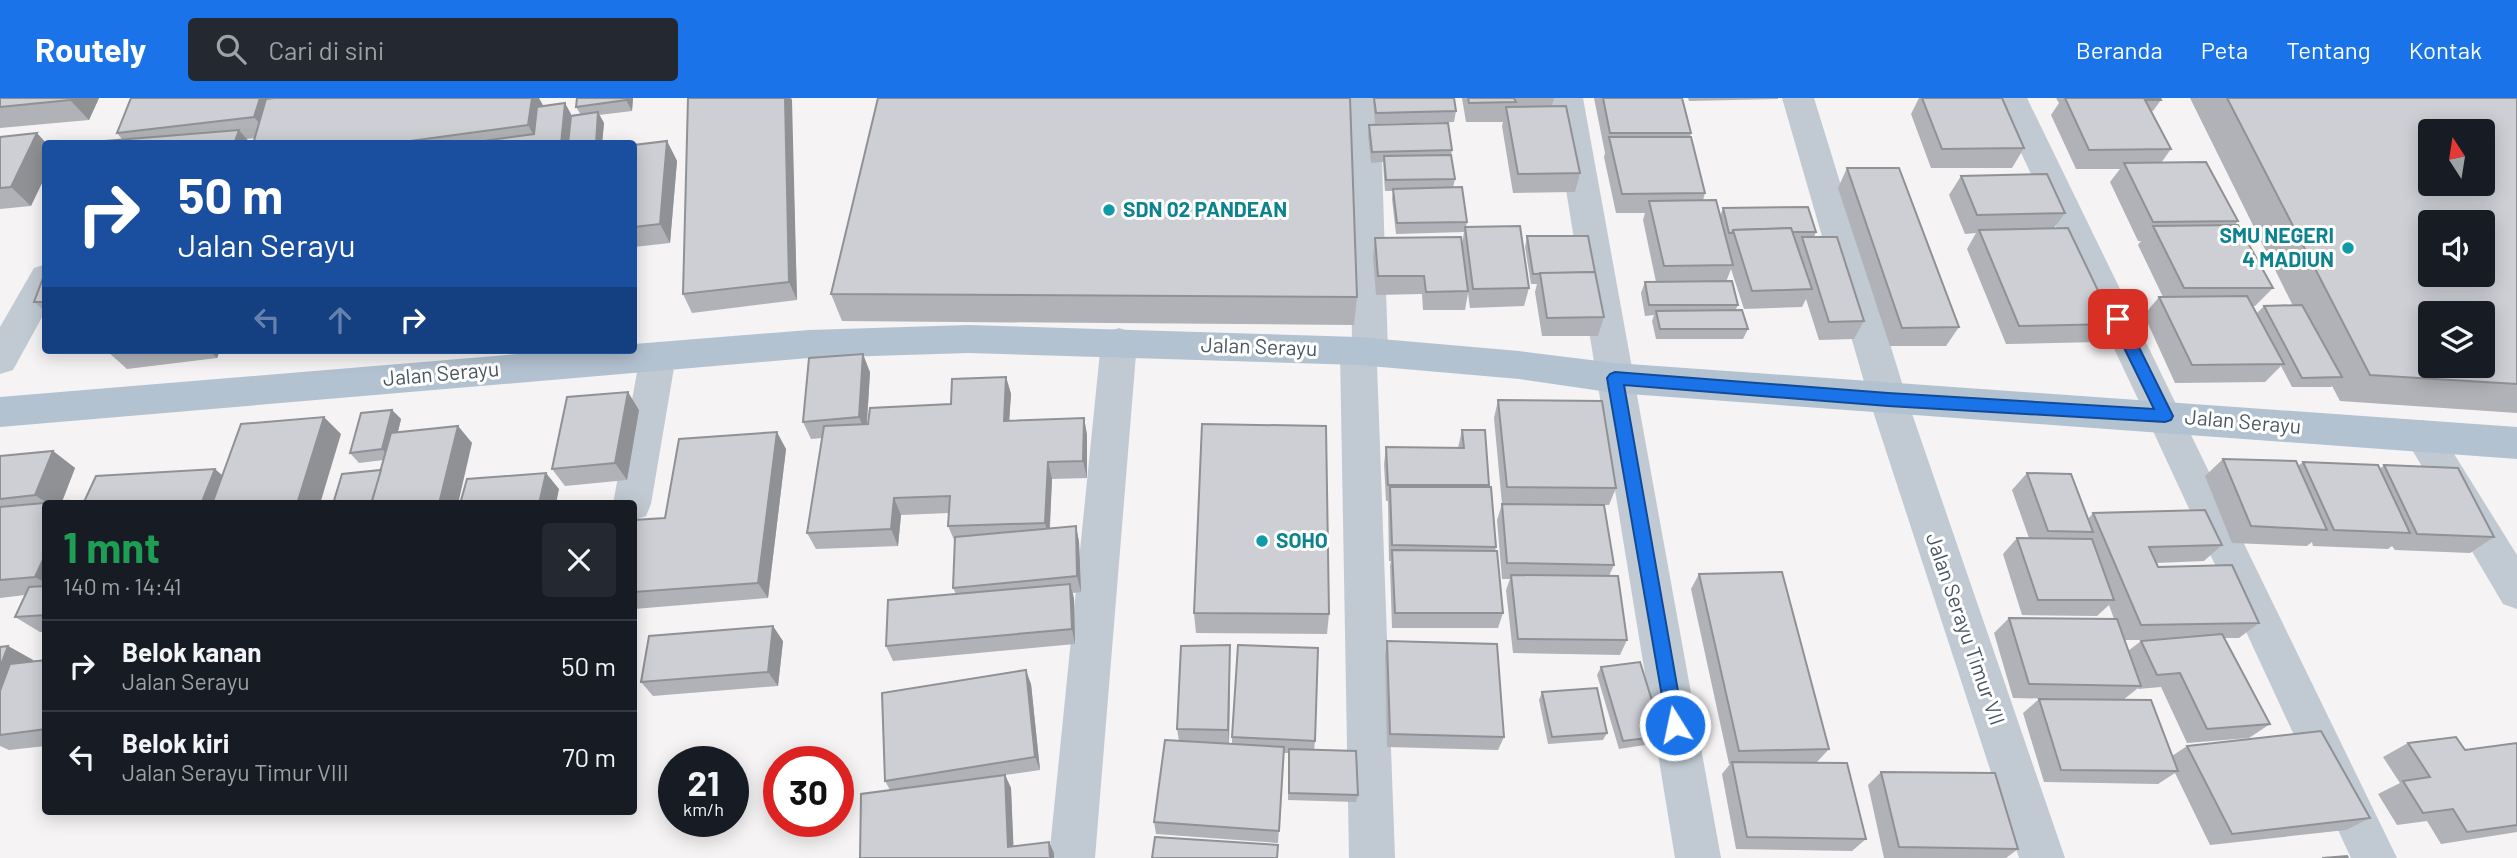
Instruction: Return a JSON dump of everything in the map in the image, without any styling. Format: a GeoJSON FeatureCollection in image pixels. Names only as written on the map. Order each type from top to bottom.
{"type":"FeatureCollection","features":[{"type":"Feature","properties":{"kind":"main road","name":"Jalan Serayu"},"geometry":{"type":"LineString","coordinates":[[0,412],[809,344],[955,339],[1364,351],[1519,365],[1615,378],[2517,443]]}},
{"type":"Feature","properties":{"kind":"street"},"geometry":{"type":"LineString","coordinates":[[1364,98],[1364,351],[1371,858]]}},
{"type":"Feature","properties":{"kind":"street"},"geometry":{"type":"LineString","coordinates":[[1567,98],[1698,858]]}},
{"type":"Feature","properties":{"kind":"street","name":"Jalan Serayu Timur VII"},"geometry":{"type":"LineString","coordinates":[[1798,98],[1888,399],[2042,858]]}},
{"type":"Feature","properties":{"kind":"street"},"geometry":{"type":"LineString","coordinates":[[2011,98],[2374,858]]}},
{"type":"Feature","properties":{"kind":"street"},"geometry":{"type":"LineString","coordinates":[[0,360],[42,283]]}},
{"type":"Feature","properties":{"kind":"street"},"geometry":{"type":"LineString","coordinates":[[1072,858],[1119,342]]}},
{"type":"Feature","properties":{"kind":"street"},"geometry":{"type":"LineString","coordinates":[[633,500],[658,356]]}},
{"type":"Feature","properties":{"kind":"street"},"geometry":{"type":"LineString","coordinates":[[2423,436],[2517,591]]}},
{"type":"Feature","properties":{"kind":"building"},"geometry":{"type":"Polygon","coordinates":[[[0,98],[72,98],[0,107],[0,98]]]}},
{"type":"Feature","properties":{"kind":"building"},"geometry":{"type":"Polygon","coordinates":[[[131,98],[260,98],[254,117],[117,133],[131,98]]]}},
{"type":"Feature","properties":{"kind":"building"},"geometry":{"type":"Polygon","coordinates":[[[532,98],[528,125],[417,140],[254,140],[266,99],[532,98]]]}},
{"type":"Feature","properties":{"kind":"building"},"geometry":{"type":"Polygon","coordinates":[[[577,98],[627,98],[576,107],[577,98]]]}},
{"type":"Feature","properties":{"kind":"building"},"geometry":{"type":"Polygon","coordinates":[[[688,98],[785,98],[789,282],[683,294],[688,98]]]}},
{"type":"Feature","properties":{"kind":"building","name":"SDN 02 PANDEAN"},"geometry":{"type":"Polygon","coordinates":[[[878,98],[1350,98],[1357,297],[831,294],[878,98]]]}},
{"type":"Feature","properties":{"kind":"building"},"geometry":{"type":"Polygon","coordinates":[[[1374,98],[1454,98],[1456,111],[1376,113],[1374,98]]]}},
{"type":"Feature","properties":{"kind":"building"},"geometry":{"type":"Polygon","coordinates":[[[1468,98],[1514,98],[1516,102],[1469,103],[1468,98]]]}},
{"type":"Feature","properties":{"kind":"building"},"geometry":{"type":"Polygon","coordinates":[[[1603,98],[1682,98],[1691,133],[1610,133],[1603,98]]]}},
{"type":"Feature","properties":{"kind":"building"},"geometry":{"type":"Polygon","coordinates":[[[1922,98],[2002,98],[2024,148],[1942,149],[1922,98]]]}},
{"type":"Feature","properties":{"kind":"building"},"geometry":{"type":"Polygon","coordinates":[[[2065,98],[2144,98],[2171,149],[2089,150],[2065,98]]]}},
{"type":"Feature","properties":{"kind":"building"},"geometry":{"type":"Polygon","coordinates":[[[2144,98],[2160,98],[2161,100],[2146,100],[2144,98]]]}},
{"type":"Feature","properties":{"kind":"building","name":"SMU NEGERI 4 MADIUN"},"geometry":{"type":"Polygon","coordinates":[[[2227,98],[2517,98],[2517,384],[2419,378],[2495,378],[2495,301],[2418,301],[2418,378],[2370,375],[2227,98]]]}},
{"type":"Feature","properties":{"kind":"building"},"geometry":{"type":"Polygon","coordinates":[[[565,103],[561,140],[491,140],[534,134],[537,107],[565,103]]]}},
{"type":"Feature","properties":{"kind":"building"},"geometry":{"type":"Polygon","coordinates":[[[1566,106],[1580,173],[1518,174],[1506,107],[1566,106]]]}},
{"type":"Feature","properties":{"kind":"building"},"geometry":{"type":"Polygon","coordinates":[[[598,112],[596,140],[568,140],[571,116],[598,112]]]}},
{"type":"Feature","properties":{"kind":"building"},"geometry":{"type":"Polygon","coordinates":[[[1448,123],[1452,150],[1372,152],[1369,125],[1448,123]]]}},
{"type":"Feature","properties":{"kind":"building"},"geometry":{"type":"Polygon","coordinates":[[[239,130],[235,140],[117,140],[239,130]]]}},
{"type":"Feature","properties":{"kind":"building"},"geometry":{"type":"Polygon","coordinates":[[[37,133],[11,187],[0,188],[0,137],[37,133]]]}},
{"type":"Feature","properties":{"kind":"building"},"geometry":{"type":"Polygon","coordinates":[[[1609,137],[1691,137],[1705,193],[1622,194],[1609,137]]]}},
{"type":"Feature","properties":{"kind":"building"},"geometry":{"type":"Polygon","coordinates":[[[667,141],[660,224],[637,227],[637,145],[667,141]]]}},
{"type":"Feature","properties":{"kind":"building"},"geometry":{"type":"Polygon","coordinates":[[[1451,155],[1455,179],[1386,180],[1384,156],[1451,155]]]}},
{"type":"Feature","properties":{"kind":"building"},"geometry":{"type":"Polygon","coordinates":[[[2206,162],[2238,221],[2153,222],[2124,163],[2206,162]]]}},
{"type":"Feature","properties":{"kind":"building"},"geometry":{"type":"Polygon","coordinates":[[[1847,168],[1899,168],[1959,327],[1902,328],[1847,168]]]}},
{"type":"Feature","properties":{"kind":"building"},"geometry":{"type":"Polygon","coordinates":[[[2047,174],[2065,213],[1977,215],[1961,176],[2047,174]]]}},
{"type":"Feature","properties":{"kind":"building"},"geometry":{"type":"Polygon","coordinates":[[[1462,187],[1467,222],[1397,223],[1393,189],[1462,187]]]}},
{"type":"Feature","properties":{"kind":"building"},"geometry":{"type":"Polygon","coordinates":[[[1716,200],[1733,265],[1664,266],[1649,201],[1716,200]]]}},
{"type":"Feature","properties":{"kind":"building"},"geometry":{"type":"Polygon","coordinates":[[[1808,207],[1816,232],[1792,232],[1791,228],[1733,230],[1729,233],[1723,208],[1808,207]]]}},
{"type":"Feature","properties":{"kind":"building"},"geometry":{"type":"Polygon","coordinates":[[[2238,225],[2273,288],[2184,288],[2153,226],[2238,225]]]}},
{"type":"Feature","properties":{"kind":"building"},"geometry":{"type":"Polygon","coordinates":[[[1520,226],[1529,288],[1473,289],[1465,227],[1520,226]]]}},
{"type":"Feature","properties":{"kind":"building"},"geometry":{"type":"Polygon","coordinates":[[[1791,228],[1812,289],[1752,291],[1733,230],[1791,228]]]}},
{"type":"Feature","properties":{"kind":"building"},"geometry":{"type":"Polygon","coordinates":[[[2068,228],[2114,324],[2019,326],[1979,230],[2068,228]]]}},
{"type":"Feature","properties":{"kind":"building"},"geometry":{"type":"Polygon","coordinates":[[[1527,236],[1588,236],[1595,272],[1533,274],[1527,236]]]}},
{"type":"Feature","properties":{"kind":"building"},"geometry":{"type":"Polygon","coordinates":[[[1461,237],[1468,291],[1426,292],[1424,276],[1378,276],[1375,238],[1461,237]]]}},
{"type":"Feature","properties":{"kind":"building"},"geometry":{"type":"Polygon","coordinates":[[[1802,237],[1837,237],[1864,321],[1829,322],[1802,237]]]}},
{"type":"Feature","properties":{"kind":"building"},"geometry":{"type":"Polygon","coordinates":[[[1595,272],[1604,317],[1547,318],[1540,273],[1595,272]]]}},
{"type":"Feature","properties":{"kind":"building"},"geometry":{"type":"Polygon","coordinates":[[[42,281],[42,302],[34,302],[42,281]]]}},
{"type":"Feature","properties":{"kind":"building"},"geometry":{"type":"Polygon","coordinates":[[[1732,281],[1738,305],[1649,305],[1645,282],[1732,281]]]}},
{"type":"Feature","properties":{"kind":"building"},"geometry":{"type":"Polygon","coordinates":[[[2247,296],[2284,364],[2192,365],[2159,297],[2247,296]]]}},
{"type":"Feature","properties":{"kind":"building"},"geometry":{"type":"Polygon","coordinates":[[[2302,305],[2342,377],[2302,378],[2264,306],[2302,305]]]}},
{"type":"Feature","properties":{"kind":"building"},"geometry":{"type":"Polygon","coordinates":[[[1742,310],[1748,329],[1660,329],[1656,311],[1742,310]]]}},
{"type":"Feature","properties":{"kind":"building"},"geometry":{"type":"Polygon","coordinates":[[[863,354],[859,417],[803,422],[809,358],[863,354]]]}},
{"type":"Feature","properties":{"kind":"building"},"geometry":{"type":"Polygon","coordinates":[[[1006,377],[1004,421],[1084,418],[1083,461],[1048,462],[1045,523],[948,526],[950,496],[894,498],[891,529],[807,533],[824,426],[868,424],[870,408],[951,404],[952,379],[1006,377]]]}},
{"type":"Feature","properties":{"kind":"building"},"geometry":{"type":"Polygon","coordinates":[[[628,392],[615,463],[552,469],[567,397],[628,392]]]}},
{"type":"Feature","properties":{"kind":"building"},"geometry":{"type":"Polygon","coordinates":[[[1498,400],[1602,401],[1616,488],[1507,487],[1498,400]]]}},
{"type":"Feature","properties":{"kind":"building"},"geometry":{"type":"Polygon","coordinates":[[[392,410],[382,449],[350,453],[361,413],[392,410]]]}},
{"type":"Feature","properties":{"kind":"building"},"geometry":{"type":"Polygon","coordinates":[[[324,417],[298,500],[213,500],[241,424],[324,417]]]}},
{"type":"Feature","properties":{"kind":"building","name":"SOHO"},"geometry":{"type":"Polygon","coordinates":[[[1202,424],[1326,426],[1329,614],[1194,613],[1202,424]]]}},
{"type":"Feature","properties":{"kind":"building"},"geometry":{"type":"Polygon","coordinates":[[[458,426],[440,500],[372,500],[391,433],[458,426]]]}},
{"type":"Feature","properties":{"kind":"building"},"geometry":{"type":"Polygon","coordinates":[[[1462,430],[1485,430],[1489,485],[1388,485],[1386,447],[1464,448],[1462,430]]]}},
{"type":"Feature","properties":{"kind":"building"},"geometry":{"type":"Polygon","coordinates":[[[777,432],[758,583],[637,592],[637,520],[665,518],[679,439],[777,432]]]}},
{"type":"Feature","properties":{"kind":"building"},"geometry":{"type":"Polygon","coordinates":[[[53,451],[35,495],[0,499],[0,456],[53,451]]]}},
{"type":"Feature","properties":{"kind":"building"},"geometry":{"type":"Polygon","coordinates":[[[2223,459],[2296,461],[2327,530],[2251,526],[2223,459]]]}},
{"type":"Feature","properties":{"kind":"building"},"geometry":{"type":"Polygon","coordinates":[[[2303,462],[2378,465],[2410,533],[2334,530],[2303,462]]]}},
{"type":"Feature","properties":{"kind":"building"},"geometry":{"type":"Polygon","coordinates":[[[2384,465],[2458,468],[2494,537],[2417,534],[2384,465]]]}},
{"type":"Feature","properties":{"kind":"building"},"geometry":{"type":"Polygon","coordinates":[[[215,469],[203,500],[85,500],[96,476],[215,469]]]}},
{"type":"Feature","properties":{"kind":"building"},"geometry":{"type":"Polygon","coordinates":[[[381,470],[372,500],[334,500],[342,474],[381,470]]]}},
{"type":"Feature","properties":{"kind":"building"},"geometry":{"type":"Polygon","coordinates":[[[546,473],[540,500],[461,500],[467,479],[546,473]]]}},
{"type":"Feature","properties":{"kind":"building"},"geometry":{"type":"Polygon","coordinates":[[[2027,473],[2071,474],[2093,532],[2048,531],[2027,473]]]}},
{"type":"Feature","properties":{"kind":"building"},"geometry":{"type":"Polygon","coordinates":[[[1390,487],[1491,487],[1496,547],[1392,545],[1390,487]]]}},
{"type":"Feature","properties":{"kind":"building"},"geometry":{"type":"Polygon","coordinates":[[[42,503],[42,562],[35,577],[0,580],[0,507],[42,503]]]}},
{"type":"Feature","properties":{"kind":"building"},"geometry":{"type":"Polygon","coordinates":[[[1502,504],[1604,505],[1614,565],[1507,563],[1502,504]]]}},
{"type":"Feature","properties":{"kind":"building"},"geometry":{"type":"Polygon","coordinates":[[[2205,510],[2222,545],[2149,547],[2158,567],[2232,565],[2259,623],[2141,625],[2093,513],[2205,510]]]}},
{"type":"Feature","properties":{"kind":"building"},"geometry":{"type":"Polygon","coordinates":[[[1076,526],[1077,576],[953,588],[955,537],[1076,526]]]}},
{"type":"Feature","properties":{"kind":"building"},"geometry":{"type":"Polygon","coordinates":[[[2017,538],[2092,539],[2114,600],[2038,600],[2017,538]]]}},
{"type":"Feature","properties":{"kind":"building"},"geometry":{"type":"Polygon","coordinates":[[[1392,550],[1497,551],[1503,613],[1395,613],[1392,550]]]}},
{"type":"Feature","properties":{"kind":"building"},"geometry":{"type":"Polygon","coordinates":[[[1782,572],[1829,749],[1739,751],[1699,574],[1782,572]]]}},
{"type":"Feature","properties":{"kind":"building"},"geometry":{"type":"Polygon","coordinates":[[[1511,575],[1618,576],[1627,640],[1518,639],[1511,575]]]}},
{"type":"Feature","properties":{"kind":"building"},"geometry":{"type":"Polygon","coordinates":[[[1070,584],[1072,629],[886,646],[888,600],[1070,584]]]}},
{"type":"Feature","properties":{"kind":"building"},"geometry":{"type":"Polygon","coordinates":[[[42,586],[42,615],[15,617],[29,587],[42,586]]]}},
{"type":"Feature","properties":{"kind":"building"},"geometry":{"type":"Polygon","coordinates":[[[2009,618],[2117,619],[2141,686],[2029,684],[2009,618]]]}},
{"type":"Feature","properties":{"kind":"building"},"geometry":{"type":"Polygon","coordinates":[[[773,626],[768,672],[641,682],[649,636],[773,626]]]}},
{"type":"Feature","properties":{"kind":"building"},"geometry":{"type":"Polygon","coordinates":[[[2222,634],[2270,724],[2207,729],[2180,673],[2157,675],[2141,641],[2222,634]]]}},
{"type":"Feature","properties":{"kind":"building"},"geometry":{"type":"Polygon","coordinates":[[[1387,641],[1497,644],[1504,737],[1390,734],[1387,641]]]}},
{"type":"Feature","properties":{"kind":"building"},"geometry":{"type":"Polygon","coordinates":[[[1230,645],[1228,730],[1177,729],[1181,646],[1230,645]]]}},
{"type":"Feature","properties":{"kind":"building"},"geometry":{"type":"Polygon","coordinates":[[[1238,645],[1318,648],[1315,741],[1232,737],[1238,645]]]}},
{"type":"Feature","properties":{"kind":"building"},"geometry":{"type":"Polygon","coordinates":[[[8,646],[0,667],[0,647],[8,646]]]}},
{"type":"Feature","properties":{"kind":"building"},"geometry":{"type":"Polygon","coordinates":[[[42,660],[42,730],[0,735],[0,691],[10,664],[42,660]]]}},
{"type":"Feature","properties":{"kind":"building"},"geometry":{"type":"Polygon","coordinates":[[[1640,662],[1663,736],[1623,741],[1601,667],[1640,662]]]}},
{"type":"Feature","properties":{"kind":"building"},"geometry":{"type":"Polygon","coordinates":[[[1026,670],[1035,757],[885,781],[882,693],[1026,670]]]}},
{"type":"Feature","properties":{"kind":"building"},"geometry":{"type":"Polygon","coordinates":[[[1597,688],[1607,733],[1552,737],[1542,692],[1597,688]]]}},
{"type":"Feature","properties":{"kind":"building"},"geometry":{"type":"Polygon","coordinates":[[[2039,699],[2151,700],[2178,771],[2061,770],[2039,699]]]}},
{"type":"Feature","properties":{"kind":"building"},"geometry":{"type":"Polygon","coordinates":[[[2321,731],[2370,818],[2232,834],[2187,746],[2321,731]]]}},
{"type":"Feature","properties":{"kind":"building"},"geometry":{"type":"Polygon","coordinates":[[[2456,737],[2465,750],[2517,743],[2517,825],[2467,832],[2453,809],[2423,813],[2403,781],[2430,777],[2408,743],[2456,737]]]}},
{"type":"Feature","properties":{"kind":"building"},"geometry":{"type":"Polygon","coordinates":[[[1165,740],[1284,747],[1279,831],[1154,822],[1165,740]]]}},
{"type":"Feature","properties":{"kind":"building"},"geometry":{"type":"Polygon","coordinates":[[[1289,749],[1356,751],[1358,795],[1289,793],[1289,749]]]}},
{"type":"Feature","properties":{"kind":"building"},"geometry":{"type":"Polygon","coordinates":[[[1732,762],[1847,763],[1866,839],[1747,837],[1732,762]]]}},
{"type":"Feature","properties":{"kind":"building"},"geometry":{"type":"Polygon","coordinates":[[[1881,772],[1995,773],[2018,849],[1899,847],[1881,772]]]}},
{"type":"Feature","properties":{"kind":"building"},"geometry":{"type":"Polygon","coordinates":[[[1005,775],[1008,847],[1049,842],[1050,858],[860,858],[861,794],[1005,775]]]}},
{"type":"Feature","properties":{"kind":"building"},"geometry":{"type":"Polygon","coordinates":[[[1155,837],[1278,845],[1277,858],[1152,858],[1155,837]]]}},
{"type":"Feature","properties":{"kind":"place","name":"SDN 02 PANDEAN"},"geometry":{"type":"Point","coordinates":[1109,210]}},
{"type":"Feature","properties":{"kind":"place","name":"SMU NEGERI 4 MADIUN"},"geometry":{"type":"Point","coordinates":[2348,248]}},
{"type":"Feature","properties":{"kind":"place","name":"SOHO"},"geometry":{"type":"Point","coordinates":[1262,541]}},
{"type":"Feature","properties":{"kind":"route"},"geometry":{"type":"LineString","coordinates":[[1675,725],[1615,378],[1888,399],[2165,416],[2118,319]]}}]}
